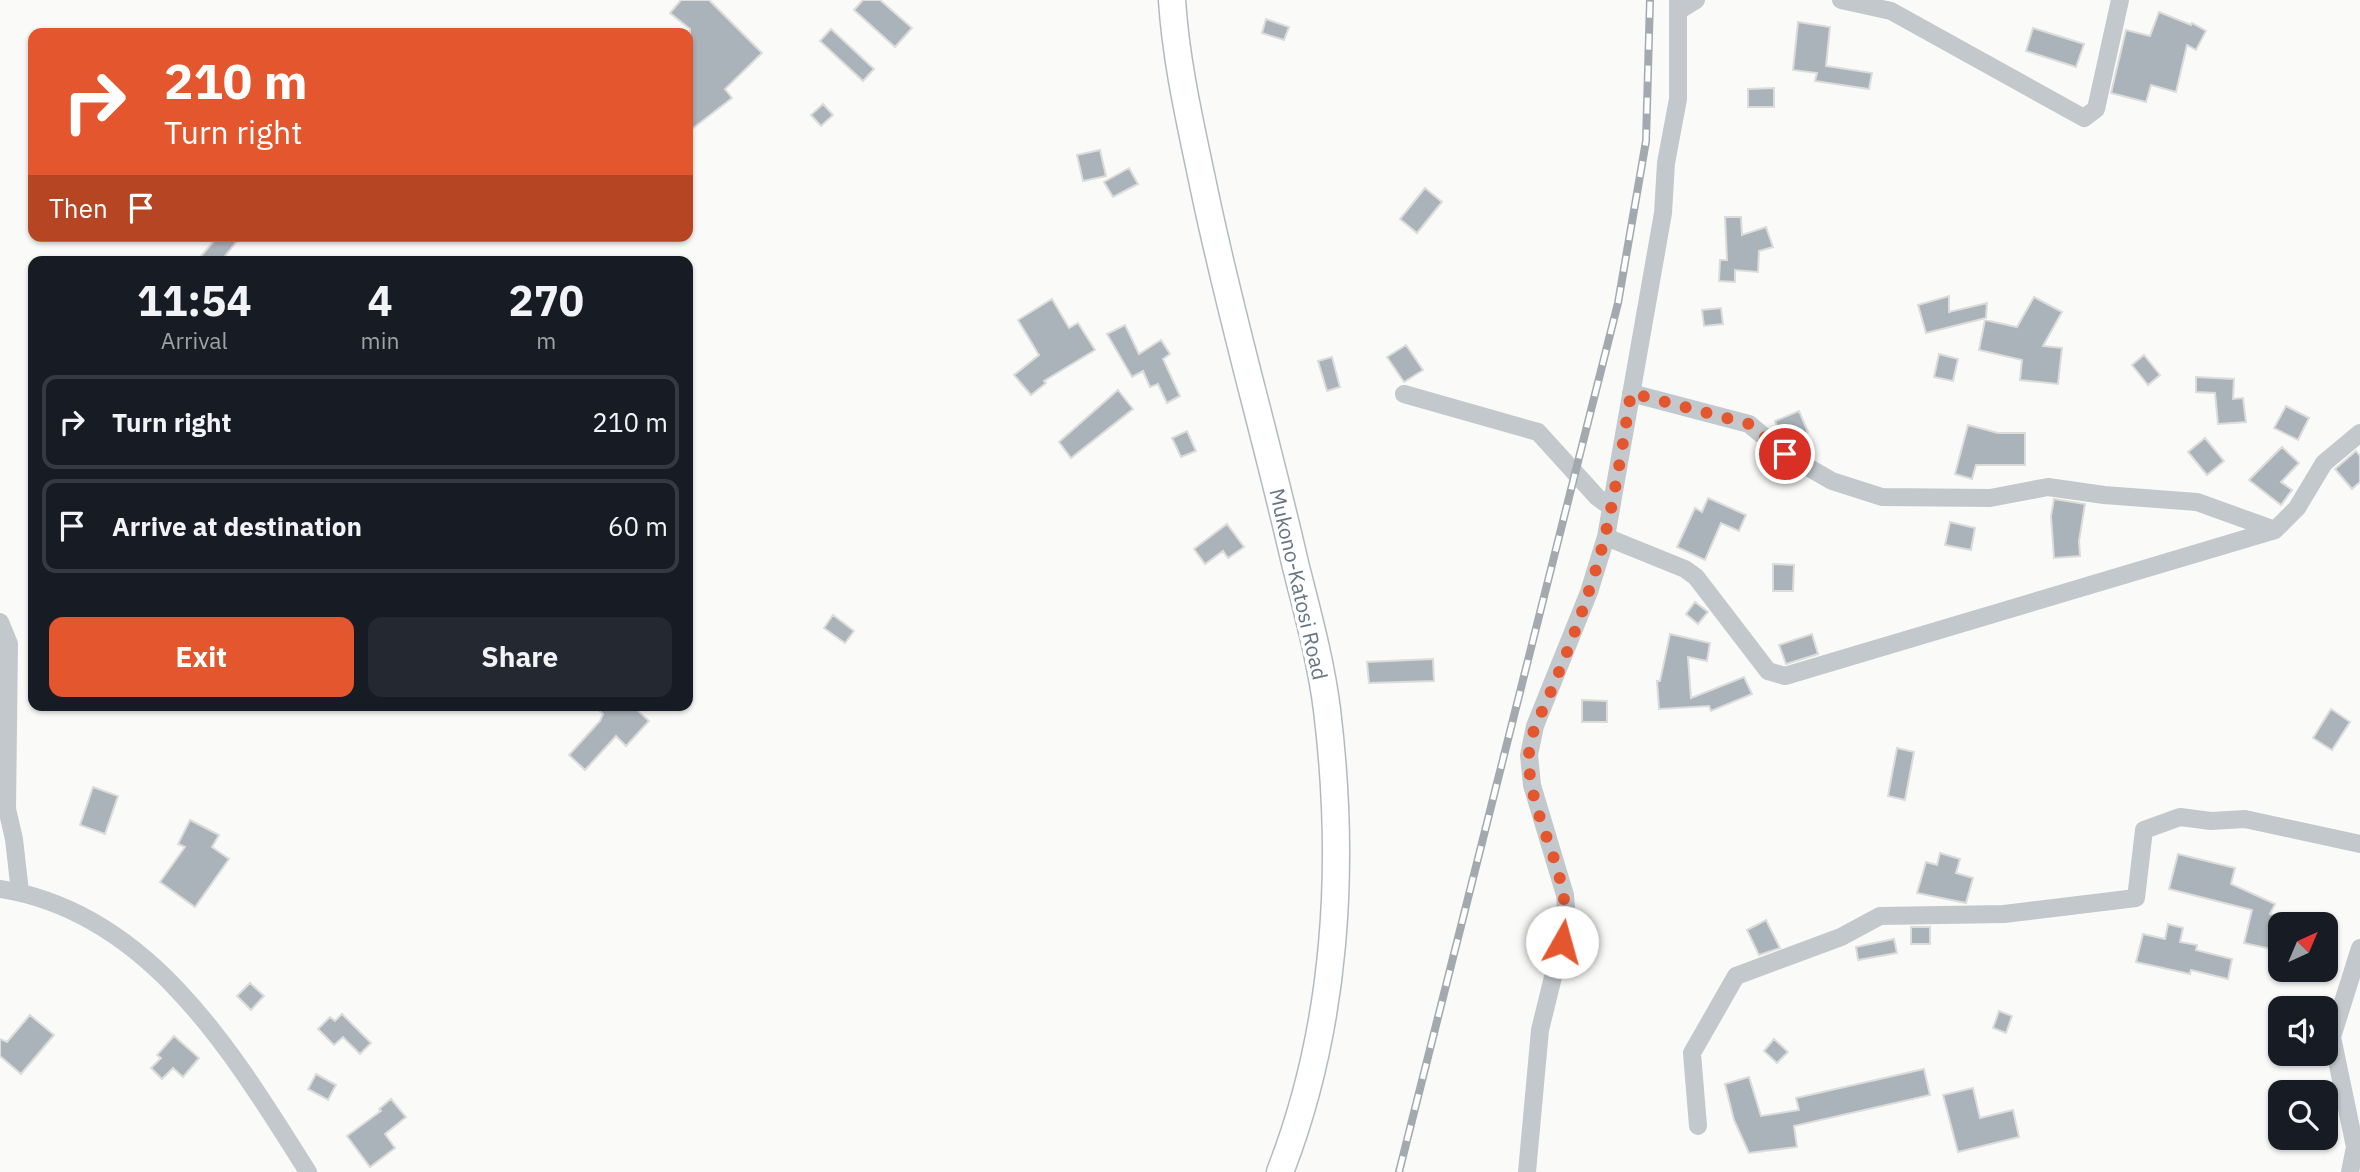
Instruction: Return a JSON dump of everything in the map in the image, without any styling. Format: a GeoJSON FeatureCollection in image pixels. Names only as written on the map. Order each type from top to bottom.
{"type":"FeatureCollection","features":[{"type":"Feature","properties":{"kind":"main road","name":"Mukono-Katosi Road"},"geometry":{"type":"LineString","coordinates":[[1172,0],[1175,50],[1218,258],[1274,472],[1327,708],[1334,785],[1337,901],[1321,1030],[1291,1145],[1280,1172]]}},
{"type":"Feature","properties":{"kind":"street"},"geometry":{"type":"LineString","coordinates":[[1527,1172],[1540,1030],[1567,920],[1564,895],[1532,785],[1529,755],[1535,726],[1589,592],[1606,537],[1663,213],[1666,163],[1678,99],[1678,6],[1696,0]]}},
{"type":"Feature","properties":{"kind":"street"},"geometry":{"type":"LineString","coordinates":[[1841,0],[1891,11],[2084,118],[2096,109],[2120,0]]}},
{"type":"Feature","properties":{"kind":"street"},"geometry":{"type":"LineString","coordinates":[[1631,393],[1749,424],[1785,454],[1832,481],[1882,498],[1990,498],[2048,487],[2104,495],[2197,502],[2275,530]]}},
{"type":"Feature","properties":{"kind":"street"},"geometry":{"type":"LineString","coordinates":[[1404,394],[1538,432],[1597,497],[1611,507]]}},
{"type":"Feature","properties":{"kind":"street"},"geometry":{"type":"LineString","coordinates":[[1606,537],[1685,569],[1696,577],[1768,671],[1785,676],[2275,530],[2297,508],[2324,463],[2360,433]]}},
{"type":"Feature","properties":{"kind":"street"},"geometry":{"type":"LineString","coordinates":[[0,622],[9,645],[7,809],[14,839],[20,892]]}},
{"type":"Feature","properties":{"kind":"street"},"geometry":{"type":"LineString","coordinates":[[1698,1126],[1692,1053],[1736,976],[1841,937],[1880,916],[2004,914],[2136,898],[2144,830],[2180,817],[2211,821],[2245,819],[2360,844]]}},
{"type":"Feature","properties":{"kind":"street"},"geometry":{"type":"LineString","coordinates":[[0,889],[20,892],[70,911],[122,938],[173,983],[244,1076],[308,1172]]}},
{"type":"Feature","properties":{"kind":"street"},"geometry":{"type":"LineString","coordinates":[[2350,1172],[2355,1147],[2332,1037],[2360,948]]}},
{"type":"Feature","properties":{"kind":"building"},"geometry":{"type":"Polygon","coordinates":[[[681,0],[709,0],[762,53],[725,89],[732,98],[693,128],[693,28],[689,28],[670,13],[681,0]]]}},
{"type":"Feature","properties":{"kind":"building"},"geometry":{"type":"Polygon","coordinates":[[[863,0],[880,0],[912,28],[895,47],[854,10],[863,0]]]}},
{"type":"Feature","properties":{"kind":"building"},"geometry":{"type":"Polygon","coordinates":[[[2159,12],[2191,25],[2192,23],[2206,31],[2196,50],[2187,45],[2176,92],[2151,85],[2146,102],[2111,93],[2126,30],[2150,36],[2159,12]]]}},
{"type":"Feature","properties":{"kind":"building"},"geometry":{"type":"Polygon","coordinates":[[[1266,19],[1289,27],[1284,40],[1262,33],[1266,19]]]}},
{"type":"Feature","properties":{"kind":"building"},"geometry":{"type":"Polygon","coordinates":[[[1798,22],[1830,27],[1826,66],[1872,73],[1869,89],[1815,81],[1817,73],[1793,70],[1798,22]]]}},
{"type":"Feature","properties":{"kind":"building"},"geometry":{"type":"Polygon","coordinates":[[[2033,28],[2084,44],[2076,67],[2026,51],[2033,28]]]}},
{"type":"Feature","properties":{"kind":"building"},"geometry":{"type":"Polygon","coordinates":[[[831,29],[874,69],[863,81],[820,41],[831,29]]]}},
{"type":"Feature","properties":{"kind":"building"},"geometry":{"type":"Polygon","coordinates":[[[1774,88],[1774,107],[1748,107],[1748,89],[1774,88]]]}},
{"type":"Feature","properties":{"kind":"building"},"geometry":{"type":"Polygon","coordinates":[[[823,104],[833,115],[821,126],[811,115],[823,104]]]}},
{"type":"Feature","properties":{"kind":"building"},"geometry":{"type":"Polygon","coordinates":[[[1100,150],[1106,176],[1083,181],[1077,155],[1100,150]]]}},
{"type":"Feature","properties":{"kind":"building"},"geometry":{"type":"Polygon","coordinates":[[[1129,168],[1138,184],[1113,197],[1104,182],[1129,168]]]}},
{"type":"Feature","properties":{"kind":"building"},"geometry":{"type":"Polygon","coordinates":[[[1425,188],[1442,202],[1417,233],[1400,219],[1425,188]]]}},
{"type":"Feature","properties":{"kind":"building"},"geometry":{"type":"Polygon","coordinates":[[[1725,217],[1741,217],[1742,235],[1766,227],[1773,247],[1759,251],[1758,272],[1735,270],[1735,282],[1719,281],[1720,260],[1727,260],[1725,217]]]}},
{"type":"Feature","properties":{"kind":"building"},"geometry":{"type":"Polygon","coordinates":[[[213,242],[236,242],[225,256],[201,256],[213,242]]]}},
{"type":"Feature","properties":{"kind":"building"},"geometry":{"type":"Polygon","coordinates":[[[1949,296],[1949,312],[1987,303],[1986,318],[1926,333],[1918,305],[1949,296]]]}},
{"type":"Feature","properties":{"kind":"building"},"geometry":{"type":"Polygon","coordinates":[[[2034,297],[2062,312],[2043,346],[2062,348],[2058,384],[2020,380],[2022,360],[1979,350],[1985,320],[2017,327],[2034,297]]]}},
{"type":"Feature","properties":{"kind":"building"},"geometry":{"type":"Polygon","coordinates":[[[1052,299],[1069,328],[1078,323],[1095,350],[1044,381],[1046,383],[1031,395],[1014,375],[1039,355],[1018,320],[1052,299]]]}},
{"type":"Feature","properties":{"kind":"building"},"geometry":{"type":"Polygon","coordinates":[[[1721,308],[1723,324],[1704,326],[1702,310],[1721,308]]]}},
{"type":"Feature","properties":{"kind":"building"},"geometry":{"type":"Polygon","coordinates":[[[1125,325],[1139,354],[1161,340],[1170,354],[1163,359],[1180,396],[1167,403],[1158,384],[1150,387],[1143,371],[1132,377],[1107,334],[1125,325]]]}},
{"type":"Feature","properties":{"kind":"building"},"geometry":{"type":"Polygon","coordinates":[[[1406,345],[1423,370],[1404,382],[1387,357],[1406,345]]]}},
{"type":"Feature","properties":{"kind":"building"},"geometry":{"type":"Polygon","coordinates":[[[1939,354],[1958,359],[1953,381],[1934,377],[1939,354]]]}},
{"type":"Feature","properties":{"kind":"building"},"geometry":{"type":"Polygon","coordinates":[[[2144,355],[2160,375],[2148,385],[2132,365],[2144,355]]]}},
{"type":"Feature","properties":{"kind":"building"},"geometry":{"type":"Polygon","coordinates":[[[1332,357],[1340,387],[1327,391],[1318,361],[1332,357]]]}},
{"type":"Feature","properties":{"kind":"building"},"geometry":{"type":"Polygon","coordinates":[[[2196,377],[2234,379],[2233,399],[2243,398],[2246,422],[2218,424],[2215,393],[2196,392],[2196,377]]]}},
{"type":"Feature","properties":{"kind":"building"},"geometry":{"type":"Polygon","coordinates":[[[1118,390],[1133,409],[1071,458],[1059,442],[1118,390]]]}},
{"type":"Feature","properties":{"kind":"building"},"geometry":{"type":"Polygon","coordinates":[[[2286,406],[2309,418],[2298,440],[2274,428],[2286,406]]]}},
{"type":"Feature","properties":{"kind":"building"},"geometry":{"type":"Polygon","coordinates":[[[1799,411],[1808,432],[1787,441],[1781,436],[1775,421],[1799,411]]]}},
{"type":"Feature","properties":{"kind":"building"},"geometry":{"type":"Polygon","coordinates":[[[1968,425],[1998,433],[2025,433],[2025,465],[1976,465],[1972,479],[1955,474],[1968,425]]]}},
{"type":"Feature","properties":{"kind":"building"},"geometry":{"type":"Polygon","coordinates":[[[1187,431],[1196,451],[1181,457],[1172,438],[1187,431]]]}},
{"type":"Feature","properties":{"kind":"building"},"geometry":{"type":"Polygon","coordinates":[[[2205,438],[2224,461],[2207,475],[2188,452],[2205,438]]]}},
{"type":"Feature","properties":{"kind":"building"},"geometry":{"type":"Polygon","coordinates":[[[2282,447],[2299,463],[2281,482],[2292,490],[2281,505],[2249,480],[2282,447]]]}},
{"type":"Feature","properties":{"kind":"building"},"geometry":{"type":"Polygon","coordinates":[[[2356,451],[2360,456],[2360,482],[2352,489],[2335,469],[2356,451]]]}},
{"type":"Feature","properties":{"kind":"building"},"geometry":{"type":"Polygon","coordinates":[[[1708,498],[1746,515],[1739,531],[1721,523],[1705,560],[1677,547],[1695,508],[1702,512],[1708,498]]]}},
{"type":"Feature","properties":{"kind":"building"},"geometry":{"type":"Polygon","coordinates":[[[2054,499],[2085,504],[2079,541],[2080,556],[2054,558],[2051,516],[2054,499]]]}},
{"type":"Feature","properties":{"kind":"building"},"geometry":{"type":"Polygon","coordinates":[[[1950,522],[1975,528],[1971,550],[1945,545],[1950,522]]]}},
{"type":"Feature","properties":{"kind":"building"},"geometry":{"type":"Polygon","coordinates":[[[1227,524],[1244,547],[1228,558],[1223,551],[1205,564],[1194,549],[1227,524]]]}},
{"type":"Feature","properties":{"kind":"building"},"geometry":{"type":"Polygon","coordinates":[[[1773,564],[1794,565],[1793,591],[1773,591],[1773,564]]]}},
{"type":"Feature","properties":{"kind":"building"},"geometry":{"type":"Polygon","coordinates":[[[1695,602],[1708,612],[1698,624],[1686,614],[1695,602]]]}},
{"type":"Feature","properties":{"kind":"building"},"geometry":{"type":"Polygon","coordinates":[[[833,615],[854,631],[845,643],[824,628],[833,615]]]}},
{"type":"Feature","properties":{"kind":"building"},"geometry":{"type":"Polygon","coordinates":[[[1670,634],[1710,643],[1707,661],[1688,657],[1691,698],[1744,677],[1752,694],[1711,711],[1709,706],[1659,709],[1657,681],[1660,681],[1670,634]]]}},
{"type":"Feature","properties":{"kind":"building"},"geometry":{"type":"Polygon","coordinates":[[[1812,634],[1818,654],[1786,664],[1779,645],[1812,634]]]}},
{"type":"Feature","properties":{"kind":"building"},"geometry":{"type":"Polygon","coordinates":[[[1433,659],[1434,681],[1369,683],[1367,662],[1433,659]]]}},
{"type":"Feature","properties":{"kind":"building"},"geometry":{"type":"Polygon","coordinates":[[[1582,700],[1607,701],[1607,722],[1582,722],[1582,700]]]}},
{"type":"Feature","properties":{"kind":"building"},"geometry":{"type":"Polygon","coordinates":[[[2331,709],[2350,722],[2332,750],[2313,738],[2331,709]]]}},
{"type":"Feature","properties":{"kind":"building"},"geometry":{"type":"Polygon","coordinates":[[[600,711],[638,711],[649,721],[626,746],[616,736],[585,770],[569,755],[600,721],[603,714],[600,711]]]}},
{"type":"Feature","properties":{"kind":"building"},"geometry":{"type":"Polygon","coordinates":[[[1897,748],[1914,752],[1905,800],[1888,796],[1897,748]]]}},
{"type":"Feature","properties":{"kind":"building"},"geometry":{"type":"Polygon","coordinates":[[[93,787],[118,796],[105,834],[80,825],[93,787]]]}},
{"type":"Feature","properties":{"kind":"building"},"geometry":{"type":"Polygon","coordinates":[[[190,820],[219,835],[212,847],[229,859],[195,907],[160,882],[185,847],[178,844],[190,820]]]}},
{"type":"Feature","properties":{"kind":"building"},"geometry":{"type":"Polygon","coordinates":[[[1940,853],[1960,859],[1956,873],[1973,878],[1966,903],[1917,893],[1926,862],[1937,865],[1940,853]]]}},
{"type":"Feature","properties":{"kind":"building"},"geometry":{"type":"Polygon","coordinates":[[[2178,854],[2235,868],[2231,884],[2275,904],[2271,912],[2268,912],[2268,948],[2244,943],[2252,910],[2169,889],[2178,854]]]}},
{"type":"Feature","properties":{"kind":"building"},"geometry":{"type":"Polygon","coordinates":[[[1766,920],[1780,948],[1759,955],[1747,930],[1766,920]]]}},
{"type":"Feature","properties":{"kind":"building"},"geometry":{"type":"Polygon","coordinates":[[[2168,924],[2183,928],[2180,942],[2197,945],[2196,950],[2232,959],[2228,979],[2191,970],[2190,974],[2136,962],[2143,934],[2165,939],[2168,924]]]}},
{"type":"Feature","properties":{"kind":"building"},"geometry":{"type":"Polygon","coordinates":[[[1911,927],[1930,927],[1930,944],[1911,944],[1911,927]]]}},
{"type":"Feature","properties":{"kind":"building"},"geometry":{"type":"Polygon","coordinates":[[[1894,939],[1897,953],[1858,960],[1856,947],[1894,939]]]}},
{"type":"Feature","properties":{"kind":"building"},"geometry":{"type":"Polygon","coordinates":[[[250,983],[264,996],[251,1010],[237,996],[250,983]]]}},
{"type":"Feature","properties":{"kind":"building"},"geometry":{"type":"Polygon","coordinates":[[[1999,1011],[2012,1016],[2006,1033],[1993,1028],[1999,1011]]]}},
{"type":"Feature","properties":{"kind":"building"},"geometry":{"type":"Polygon","coordinates":[[[342,1014],[371,1043],[360,1054],[343,1037],[334,1045],[318,1029],[330,1017],[335,1021],[342,1014]]]}},
{"type":"Feature","properties":{"kind":"building"},"geometry":{"type":"Polygon","coordinates":[[[30,1015],[54,1035],[21,1074],[0,1056],[0,1039],[7,1042],[30,1015]]]}},
{"type":"Feature","properties":{"kind":"building"},"geometry":{"type":"Polygon","coordinates":[[[174,1036],[199,1058],[183,1077],[173,1068],[162,1079],[151,1068],[161,1058],[157,1055],[174,1036]]]}},
{"type":"Feature","properties":{"kind":"building"},"geometry":{"type":"Polygon","coordinates":[[[1774,1039],[1788,1052],[1777,1063],[1764,1051],[1774,1039]]]}},
{"type":"Feature","properties":{"kind":"building"},"geometry":{"type":"Polygon","coordinates":[[[1924,1069],[1930,1095],[1794,1126],[1797,1147],[1749,1153],[1734,1120],[1725,1084],[1749,1077],[1761,1116],[1799,1110],[1796,1098],[1924,1069]]]}},
{"type":"Feature","properties":{"kind":"building"},"geometry":{"type":"Polygon","coordinates":[[[316,1074],[336,1085],[328,1100],[308,1089],[316,1074]]]}},
{"type":"Feature","properties":{"kind":"building"},"geometry":{"type":"Polygon","coordinates":[[[1973,1088],[1980,1118],[2013,1110],[2019,1137],[1958,1152],[1943,1095],[1973,1088]]]}},
{"type":"Feature","properties":{"kind":"building"},"geometry":{"type":"Polygon","coordinates":[[[391,1099],[406,1117],[385,1134],[395,1148],[370,1167],[347,1136],[381,1111],[379,1109],[391,1099]]]}},
{"type":"Feature","properties":{"kind":"railway"},"geometry":{"type":"LineString","coordinates":[[1399,1172],[1618,303],[1646,141],[1650,0]]}},
{"type":"Feature","properties":{"kind":"route"},"geometry":{"type":"LineString","coordinates":[[1562,942],[1567,920],[1564,895],[1532,785],[1529,755],[1535,726],[1589,592],[1606,537],[1631,393],[1749,424],[1785,454]]}}]}
